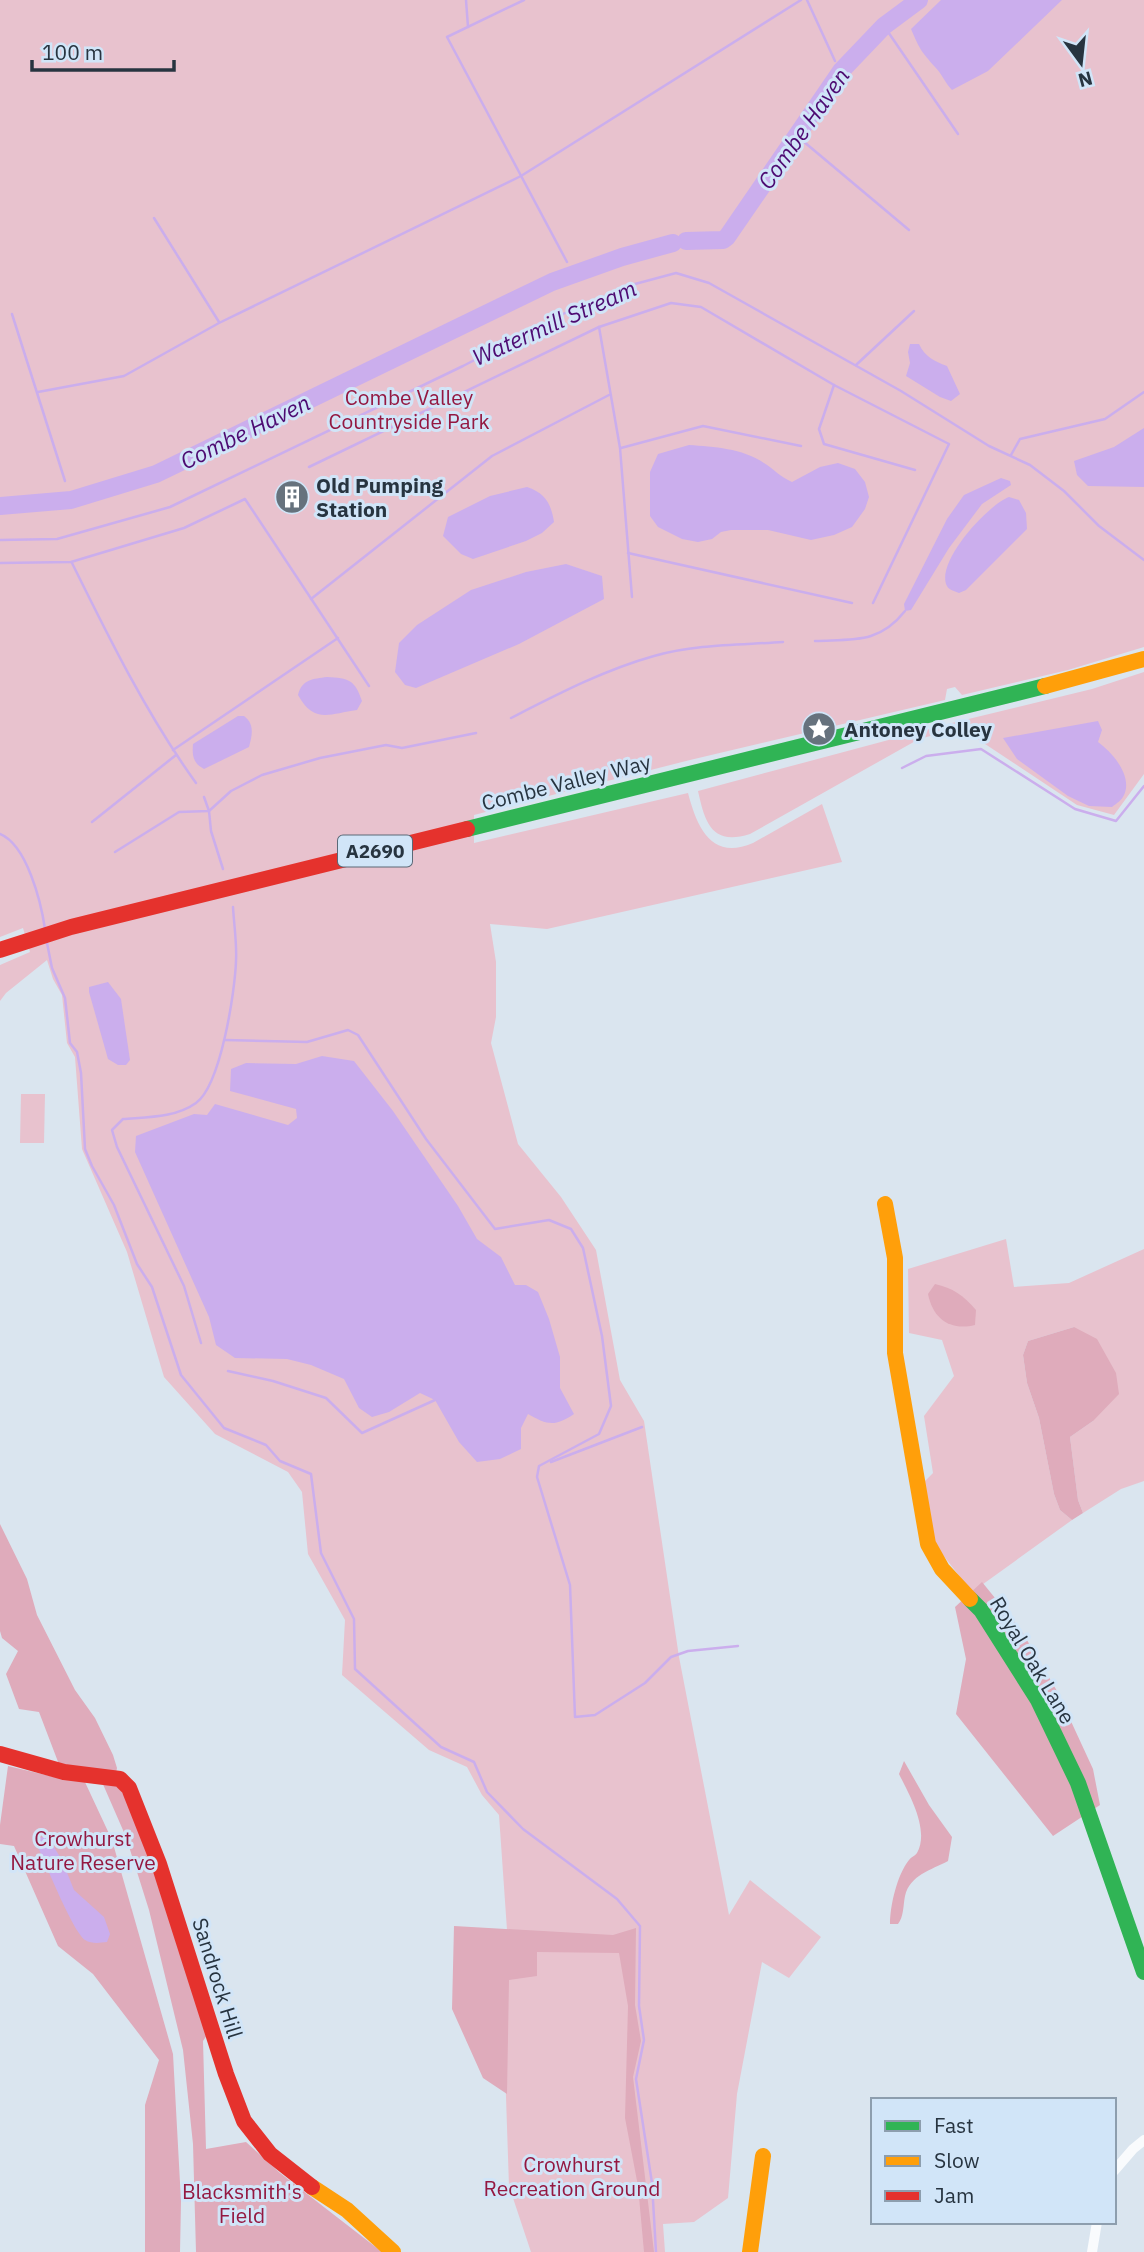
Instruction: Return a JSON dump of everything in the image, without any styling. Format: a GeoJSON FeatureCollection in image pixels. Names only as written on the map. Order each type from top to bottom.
{"type":"FeatureCollection","features":[{"type":"Feature","properties":{"kind":"street","name":"Combe Valley Way"},"geometry":{"type":"LineString","coordinates":[[0,950],[71,927],[1066,681],[1144,659]]}},
{"type":"Feature","properties":{"kind":"street","name":"Royal Oak Lane"},"geometry":{"type":"LineString","coordinates":[[885,1204],[895,1258],[895,1353],[928,1544],[942,1569],[981,1610],[1038,1700],[1078,1783],[1144,1972]]}},
{"type":"Feature","properties":{"kind":"street","name":"Sandrock Hill"},"geometry":{"type":"LineString","coordinates":[[0,1754],[77,1774],[120,1779],[134,1795],[159,1864],[235,2102],[251,2132],[270,2154],[347,2210],[393,2252]]}},
{"type":"Feature","properties":{"kind":"street"},"geometry":{"type":"LineString","coordinates":[[1116,2169],[1144,2140]]}},
{"type":"Feature","properties":{"kind":"street"},"geometry":{"type":"LineString","coordinates":[[750,2252],[763,2156]]}},
{"type":"Feature","properties":{"kind":"street"},"geometry":{"type":"LineString","coordinates":[[1092,2252],[1097,2224]]}},
{"type":"Feature","properties":{"kind":"green space","name":"Combe Valley Countryside Park"},"geometry":{"type":"Polygon","coordinates":[[[0,0],[1144,0],[1144,647],[1068,670],[962,695],[955,687],[947,689],[945,700],[690,760],[474,815],[474,843],[688,793],[701,829],[708,838],[726,848],[753,843],[822,804],[842,862],[547,929],[490,924],[496,962],[496,1017],[491,1043],[518,1144],[561,1197],[596,1250],[620,1380],[644,1421],[679,1657],[729,1915],[750,1880],[821,1937],[789,1978],[762,1962],[737,2094],[728,2198],[694,2222],[663,2224],[665,2252],[531,2252],[509,2186],[502,1978],[507,1930],[499,1815],[482,1795],[467,1767],[429,1750],[342,1675],[345,1620],[308,1554],[302,1492],[288,1472],[215,1434],[164,1377],[127,1252],[82,1149],[75,1057],[67,1043],[62,995],[47,960],[0,1001],[0,965],[30,952],[23,928],[0,937],[0,0]]]}},
{"type":"Feature","properties":{"kind":"green space"},"geometry":{"type":"Polygon","coordinates":[[[1144,672],[1144,774],[1114,815],[1077,805],[961,728],[919,739],[750,834],[726,837],[718,834],[712,829],[704,812],[698,791],[952,723],[1092,689],[1144,672]]]}},
{"type":"Feature","properties":{"kind":"green space"},"geometry":{"type":"Polygon","coordinates":[[[21,1094],[45,1094],[44,1143],[20,1143],[21,1094]]]}},
{"type":"Feature","properties":{"kind":"green space"},"geometry":{"type":"Polygon","coordinates":[[[1006,1239],[1014,1287],[1069,1283],[1144,1249],[1144,1481],[1121,1489],[1083,1513],[1078,1500],[1070,1437],[1093,1421],[1074,1327],[1028,1341],[1023,1355],[1027,1383],[1039,1418],[1054,1494],[1060,1510],[1072,1520],[972,1592],[932,1541],[923,1483],[933,1473],[924,1416],[954,1376],[942,1340],[909,1333],[908,1269],[1006,1239]]]}},
{"type":"Feature","properties":{"kind":"green space"},"geometry":{"type":"Polygon","coordinates":[[[935,1284],[962,1296],[976,1310],[975,1325],[958,1326],[938,1316],[928,1294],[935,1284]]]}},
{"type":"Feature","properties":{"kind":"green space"},"geometry":{"type":"Polygon","coordinates":[[[1074,1327],[1097,1339],[1116,1373],[1119,1394],[1093,1421],[1070,1437],[1078,1500],[1083,1513],[1072,1520],[1060,1510],[1054,1494],[1039,1418],[1027,1383],[1023,1355],[1028,1341],[1074,1327]]]}},
{"type":"Feature","properties":{"kind":"green space"},"geometry":{"type":"Polygon","coordinates":[[[0,1524],[27,1579],[37,1615],[75,1690],[95,1718],[113,1755],[116,1773],[60,1767],[39,1712],[19,1709],[6,1674],[18,1651],[2,1638],[0,1631],[0,1524]]]}},
{"type":"Feature","properties":{"kind":"green space"},"geometry":{"type":"Polygon","coordinates":[[[982,1582],[1021,1630],[1057,1691],[1093,1769],[1100,1805],[1053,1836],[956,1714],[966,1659],[955,1607],[982,1582]]]}},
{"type":"Feature","properties":{"kind":"green space"},"geometry":{"type":"Polygon","coordinates":[[[904,1761],[929,1805],[952,1837],[948,1861],[922,1874],[911,1883],[905,1896],[900,1921],[898,1924],[890,1924],[898,1882],[905,1866],[917,1853],[921,1834],[917,1812],[899,1774],[904,1761]]]}},
{"type":"Feature","properties":{"kind":"green space","name":"Crowhurst Nature Reserve"},"geometry":{"type":"Polygon","coordinates":[[[8,1766],[54,1777],[84,1780],[112,1840],[173,2054],[181,2201],[180,2252],[145,2252],[145,2105],[159,2060],[93,1974],[58,1946],[14,1846],[0,1844],[8,1766]]]}},
{"type":"Feature","properties":{"kind":"green space","name":"Blacksmith's Field"},"geometry":{"type":"Polygon","coordinates":[[[102,1782],[116,1785],[131,1804],[209,2032],[203,2041],[206,2149],[246,2142],[280,2173],[382,2252],[196,2252],[193,2144],[183,2050],[149,1910],[126,1837],[102,1782]]]}},
{"type":"Feature","properties":{"kind":"green space"},"geometry":{"type":"Polygon","coordinates":[[[454,1926],[613,1935],[636,1928],[635,2005],[641,2041],[633,2077],[654,2252],[644,2252],[638,2186],[625,2118],[628,2006],[619,1953],[537,1952],[537,1976],[509,1980],[507,2094],[483,2078],[452,2009],[454,1926]]]}},
{"type":"Feature","properties":{"kind":"shaded area"},"geometry":{"type":"Polygon","coordinates":[[[941,0],[1062,0],[988,71],[952,90],[921,50],[911,29],[941,0]]]}},
{"type":"Feature","properties":{"kind":"shaded area"},"geometry":{"type":"Polygon","coordinates":[[[910,344],[919,344],[930,358],[947,366],[960,394],[951,401],[906,376],[910,363],[910,344]]]}},
{"type":"Feature","properties":{"kind":"shaded area"},"geometry":{"type":"Polygon","coordinates":[[[1144,428],[1144,487],[1088,486],[1077,475],[1074,461],[1114,447],[1144,428]]]}},
{"type":"Feature","properties":{"kind":"shaded area"},"geometry":{"type":"Polygon","coordinates":[[[689,445],[747,454],[792,482],[820,467],[838,463],[855,469],[865,482],[869,497],[865,509],[852,527],[834,535],[811,540],[768,530],[731,530],[698,542],[682,539],[658,527],[650,516],[650,472],[658,454],[689,445]]]}},
{"type":"Feature","properties":{"kind":"shaded area"},"geometry":{"type":"Polygon","coordinates":[[[1001,478],[1010,481],[1011,485],[982,504],[949,548],[911,610],[905,611],[904,604],[947,519],[964,495],[1001,478]]]}},
{"type":"Feature","properties":{"kind":"shaded area"},"geometry":{"type":"Polygon","coordinates":[[[527,487],[543,496],[551,509],[554,522],[542,533],[473,559],[461,554],[443,536],[448,517],[490,496],[527,487]]]}},
{"type":"Feature","properties":{"kind":"shaded area"},"geometry":{"type":"Polygon","coordinates":[[[1009,497],[1019,500],[1026,513],[1027,529],[966,590],[959,593],[950,589],[946,584],[946,573],[957,548],[989,510],[1009,497]]]}},
{"type":"Feature","properties":{"kind":"shaded area"},"geometry":{"type":"Polygon","coordinates":[[[566,564],[602,576],[604,599],[519,644],[416,688],[405,685],[395,672],[399,643],[417,625],[471,590],[526,572],[566,564]]]}},
{"type":"Feature","properties":{"kind":"shaded area"},"geometry":{"type":"Polygon","coordinates":[[[317,678],[346,679],[354,684],[362,701],[357,710],[323,715],[316,714],[304,704],[298,695],[302,686],[317,678]]]}},
{"type":"Feature","properties":{"kind":"shaded area"},"geometry":{"type":"Polygon","coordinates":[[[238,716],[244,716],[251,726],[249,747],[204,769],[200,767],[194,759],[193,744],[238,716]]]}},
{"type":"Feature","properties":{"kind":"shaded area"},"geometry":{"type":"Polygon","coordinates":[[[1098,721],[1102,730],[1098,742],[1115,758],[1126,780],[1123,797],[1112,807],[1089,806],[1068,796],[1017,759],[1003,738],[1098,721]]]}},
{"type":"Feature","properties":{"kind":"shaded area"},"geometry":{"type":"Polygon","coordinates":[[[108,982],[121,999],[130,1060],[126,1065],[118,1065],[108,1059],[89,992],[89,987],[108,982]]]}},
{"type":"Feature","properties":{"kind":"shaded area"},"geometry":{"type":"Polygon","coordinates":[[[322,1056],[354,1061],[393,1111],[458,1206],[477,1239],[501,1257],[515,1285],[526,1285],[538,1292],[560,1357],[560,1388],[574,1414],[551,1423],[528,1414],[521,1428],[521,1449],[500,1459],[477,1462],[459,1442],[435,1400],[420,1393],[389,1412],[372,1417],[359,1408],[344,1379],[311,1365],[287,1359],[235,1358],[216,1345],[209,1317],[135,1152],[136,1136],[194,1114],[207,1115],[215,1104],[288,1125],[297,1118],[296,1109],[230,1091],[231,1069],[246,1063],[296,1064],[322,1056]]]}},
{"type":"Feature","properties":{"kind":"shaded area"},"geometry":{"type":"Polygon","coordinates":[[[47,1836],[62,1860],[74,1890],[104,1917],[110,1934],[107,1942],[93,1943],[85,1940],[73,1924],[37,1845],[40,1838],[47,1836]]]}},
{"type":"Feature","properties":{"kind":"waterway"},"geometry":{"type":"LineString","coordinates":[[466,0],[468,27]]}},
{"type":"Feature","properties":{"kind":"waterway"},"geometry":{"type":"LineString","coordinates":[[524,0],[447,37],[567,262]]}},
{"type":"Feature","properties":{"kind":"waterway"},"geometry":{"type":"LineString","coordinates":[[38,392],[124,376],[219,323],[521,176],[801,0]]}},
{"type":"Feature","properties":{"kind":"waterway"},"geometry":{"type":"LineString","coordinates":[[807,0],[835,61]]}},
{"type":"Feature","properties":{"kind":"waterway","name":"Combe Haven"},"geometry":{"type":"LineString","coordinates":[[686,241],[723,240],[727,237],[841,71],[884,26],[919,0]]}},
{"type":"Feature","properties":{"kind":"waterway"},"geometry":{"type":"LineString","coordinates":[[884,26],[958,134]]}},
{"type":"Feature","properties":{"kind":"waterway"},"geometry":{"type":"LineString","coordinates":[[797,136],[909,230]]}},
{"type":"Feature","properties":{"kind":"waterway"},"geometry":{"type":"LineString","coordinates":[[154,218],[219,322]]}},
{"type":"Feature","properties":{"kind":"waterway","name":"Combe Haven"},"geometry":{"type":"LineString","coordinates":[[0,506],[71,500],[156,474],[552,282],[622,257],[673,243]]}},
{"type":"Feature","properties":{"kind":"waterway","name":"Watermill Stream"},"geometry":{"type":"LineString","coordinates":[[0,540],[57,539],[170,507],[463,366],[567,312],[635,284],[676,273],[709,283],[901,391],[989,446],[1030,465],[1064,491],[1099,526],[1144,560]]}},
{"type":"Feature","properties":{"kind":"waterway"},"geometry":{"type":"LineString","coordinates":[[309,467],[599,327],[671,303],[701,307],[834,385],[949,444],[873,603]]}},
{"type":"Feature","properties":{"kind":"waterway"},"geometry":{"type":"LineString","coordinates":[[856,365],[914,311]]}},
{"type":"Feature","properties":{"kind":"waterway"},"geometry":{"type":"LineString","coordinates":[[12,314],[65,481]]}},
{"type":"Feature","properties":{"kind":"waterway"},"geometry":{"type":"LineString","coordinates":[[599,327],[620,448],[632,597]]}},
{"type":"Feature","properties":{"kind":"waterway"},"geometry":{"type":"LineString","coordinates":[[834,385],[819,429],[824,444],[915,470]]}},
{"type":"Feature","properties":{"kind":"waterway"},"geometry":{"type":"LineString","coordinates":[[1011,455],[1020,439],[1105,419],[1144,392]]}},
{"type":"Feature","properties":{"kind":"waterway"},"geometry":{"type":"LineString","coordinates":[[311,599],[492,456],[609,395]]}},
{"type":"Feature","properties":{"kind":"waterway"},"geometry":{"type":"LineString","coordinates":[[621,448],[703,426],[801,446]]}},
{"type":"Feature","properties":{"kind":"waterway","name":"Combe Haven"},"geometry":{"type":"LineString","coordinates":[[69,493],[71,500]]}},
{"type":"Feature","properties":{"kind":"waterway"},"geometry":{"type":"LineString","coordinates":[[0,563],[71,562],[184,528],[245,499],[369,686]]}},
{"type":"Feature","properties":{"kind":"waterway"},"geometry":{"type":"LineString","coordinates":[[628,553],[852,603]]}},
{"type":"Feature","properties":{"kind":"waterway"},"geometry":{"type":"LineString","coordinates":[[72,563],[145,703],[196,783]]}},
{"type":"Feature","properties":{"kind":"waterway"},"geometry":{"type":"LineString","coordinates":[[815,641],[864,638],[885,629],[905,611]]}},
{"type":"Feature","properties":{"kind":"waterway"},"geometry":{"type":"LineString","coordinates":[[173,750],[338,638]]}},
{"type":"Feature","properties":{"kind":"waterway"},"geometry":{"type":"LineString","coordinates":[[511,718],[599,675],[654,656],[702,647],[783,642]]}},
{"type":"Feature","properties":{"kind":"waterway"},"geometry":{"type":"LineString","coordinates":[[115,852],[179,812],[209,811],[231,791],[262,775],[320,758],[386,745],[402,748],[476,733]]}},
{"type":"Feature","properties":{"kind":"waterway"},"geometry":{"type":"LineString","coordinates":[[902,768],[926,756],[981,749],[1075,809],[1116,821],[1144,786]]}},
{"type":"Feature","properties":{"kind":"waterway"},"geometry":{"type":"LineString","coordinates":[[92,822],[176,755]]}},
{"type":"Feature","properties":{"kind":"waterway"},"geometry":{"type":"LineString","coordinates":[[204,797],[223,869]]}},
{"type":"Feature","properties":{"kind":"waterway"},"geometry":{"type":"LineString","coordinates":[[0,834],[10,840],[25,862],[36,890],[45,929]]}},
{"type":"Feature","properties":{"kind":"waterway"},"geometry":{"type":"LineString","coordinates":[[201,1343],[184,1286],[117,1147],[112,1130],[123,1119],[179,1112],[196,1103],[205,1093],[219,1058],[233,993],[236,954],[233,907]]}},
{"type":"Feature","properties":{"kind":"waterway"},"geometry":{"type":"LineString","coordinates":[[47,943],[52,968],[65,998],[70,1043],[77,1052],[81,1073],[85,1149],[92,1166],[114,1205],[137,1264],[152,1287],[181,1375],[224,1428],[266,1445],[280,1461],[311,1474],[321,1553],[354,1619],[355,1669],[441,1747],[474,1762],[487,1792],[523,1829],[617,1899],[640,1926],[639,2006],[644,2040],[636,2079],[652,2183],[656,2252]]}},
{"type":"Feature","properties":{"kind":"waterway"},"geometry":{"type":"LineString","coordinates":[[225,1040],[307,1042],[348,1030],[358,1035],[426,1139],[495,1229],[549,1220],[571,1229],[583,1248],[602,1336],[611,1406],[599,1434],[539,1466],[537,1477],[570,1585],[575,1717],[595,1715],[645,1683],[671,1657],[688,1651],[738,1646]]}},
{"type":"Feature","properties":{"kind":"waterway"},"geometry":{"type":"LineString","coordinates":[[228,1371],[273,1381],[326,1398],[362,1433],[435,1400]]}},
{"type":"Feature","properties":{"kind":"waterway"},"geometry":{"type":"LineString","coordinates":[[551,1462],[642,1427]]}},
{"type":"Feature","properties":{"kind":"traffic: fast"},"geometry":{"type":"LineString","coordinates":[[467,829],[1045,686]]}},
{"type":"Feature","properties":{"kind":"traffic: fast"},"geometry":{"type":"LineString","coordinates":[[970,1599],[981,1610],[1038,1700],[1078,1783],[1144,1972]]}},
{"type":"Feature","properties":{"kind":"traffic: slow"},"geometry":{"type":"LineString","coordinates":[[1045,686],[1144,659]]}},
{"type":"Feature","properties":{"kind":"traffic: slow"},"geometry":{"type":"LineString","coordinates":[[885,1204],[895,1258],[895,1353],[928,1544],[942,1569],[970,1599]]}},
{"type":"Feature","properties":{"kind":"traffic: slow"},"geometry":{"type":"LineString","coordinates":[[750,2252],[763,2156]]}},
{"type":"Feature","properties":{"kind":"traffic: slow"},"geometry":{"type":"LineString","coordinates":[[312,2187],[347,2210],[393,2252]]}},
{"type":"Feature","properties":{"kind":"traffic: jam"},"geometry":{"type":"LineString","coordinates":[[0,950],[71,927],[467,829]]}},
{"type":"Feature","properties":{"kind":"traffic: jam"},"geometry":{"type":"LineString","coordinates":[[0,1754],[64,1772],[120,1779],[129,1788],[159,1864],[226,2074],[244,2121],[270,2154],[312,2187]]}},
{"type":"Feature","properties":{"kind":"place","name":"Old Pumping Station"},"geometry":{"type":"Point","coordinates":[292,497]}},
{"type":"Feature","properties":{"kind":"place","name":"Antoney Colley"},"geometry":{"type":"Point","coordinates":[819,729]}},
{"type":"Feature","properties":{"kind":"park label","name":"Crowhurst Recreation Ground"},"geometry":{"type":"Point","coordinates":[572,2176]}}]}
